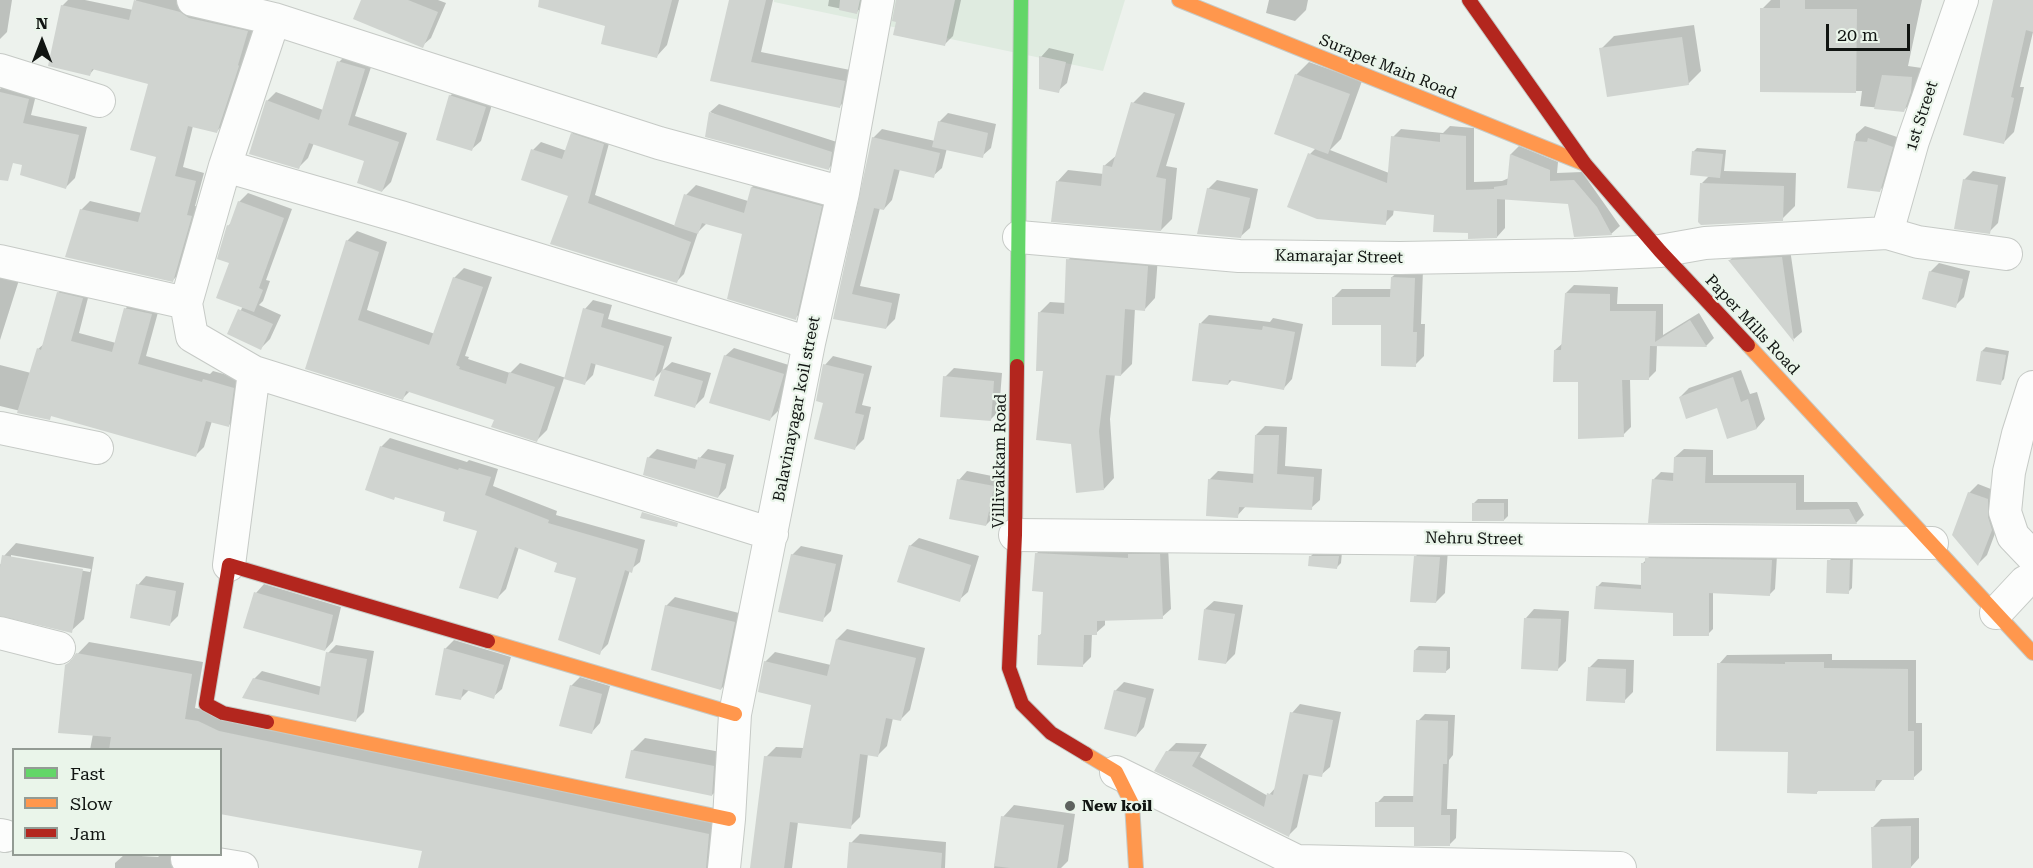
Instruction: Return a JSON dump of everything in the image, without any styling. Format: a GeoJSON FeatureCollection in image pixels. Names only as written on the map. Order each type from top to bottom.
{"type":"FeatureCollection","features":[{"type":"Feature","properties":{"kind":"street"},"geometry":{"type":"LineString","coordinates":[[193,0],[274,19],[659,143],[843,193]]}},
{"type":"Feature","properties":{"kind":"street","name":"Balavinayagar koil street"},"geometry":{"type":"LineString","coordinates":[[724,868],[735,714],[809,343],[843,193],[878,0]]}},
{"type":"Feature","properties":{"kind":"street","name":"Villivakkam Road"},"geometry":{"type":"LineString","coordinates":[[1022,0],[1015,535],[1009,668],[1022,704],[1051,733],[1116,772]]}},
{"type":"Feature","properties":{"kind":"street","name":"Surapet Main Road"},"geometry":{"type":"LineString","coordinates":[[1179,0],[1585,165]]}},
{"type":"Feature","properties":{"kind":"street","name":"Paper Mills Road"},"geometry":{"type":"LineString","coordinates":[[1469,0],[1585,165],[1660,251],[2033,653]]}},
{"type":"Feature","properties":{"kind":"street","name":"1st Street"},"geometry":{"type":"LineString","coordinates":[[1887,233],[1913,141],[1962,0]]}},
{"type":"Feature","properties":{"kind":"street"},"geometry":{"type":"LineString","coordinates":[[274,19],[225,166],[186,303],[192,336],[254,372],[772,534]]}},
{"type":"Feature","properties":{"kind":"street"},"geometry":{"type":"LineString","coordinates":[[0,70],[99,101]]}},
{"type":"Feature","properties":{"kind":"street"},"geometry":{"type":"LineString","coordinates":[[225,166],[401,217],[809,343]]}},
{"type":"Feature","properties":{"kind":"street","name":"Kamarajar Street"},"geometry":{"type":"LineString","coordinates":[[1019,237],[1239,256],[1400,258],[1660,251],[1705,243],[1887,233],[1918,242],[2006,254]]}},
{"type":"Feature","properties":{"kind":"street"},"geometry":{"type":"LineString","coordinates":[[0,261],[186,303]]}},
{"type":"Feature","properties":{"kind":"street"},"geometry":{"type":"LineString","coordinates":[[254,372],[229,565],[206,704],[223,713],[729,819]]}},
{"type":"Feature","properties":{"kind":"street"},"geometry":{"type":"LineString","coordinates":[[2033,387],[2009,471],[2005,512],[2013,536],[2033,557]]}},
{"type":"Feature","properties":{"kind":"street"},"geometry":{"type":"LineString","coordinates":[[0,428],[97,448]]}},
{"type":"Feature","properties":{"kind":"street","name":"Nehru Street"},"geometry":{"type":"LineString","coordinates":[[1015,535],[1932,543]]}},
{"type":"Feature","properties":{"kind":"street"},"geometry":{"type":"LineString","coordinates":[[229,565],[735,714]]}},
{"type":"Feature","properties":{"kind":"street"},"geometry":{"type":"LineString","coordinates":[[1996,613],[2025,582],[2033,578]]}},
{"type":"Feature","properties":{"kind":"street"},"geometry":{"type":"LineString","coordinates":[[0,633],[59,648]]}},
{"type":"Feature","properties":{"kind":"street"},"geometry":{"type":"LineString","coordinates":[[1116,772],[1132,804],[1137,868]]}},
{"type":"Feature","properties":{"kind":"street"},"geometry":{"type":"LineString","coordinates":[[1116,772],[1297,861],[1620,868]]}},
{"type":"Feature","properties":{"kind":"street"},"geometry":{"type":"LineString","coordinates":[[187,859],[242,868]]}},
{"type":"Feature","properties":{"kind":"shaded area"},"geometry":{"type":"Polygon","coordinates":[[[774,0],[1125,0],[1103,71],[774,2],[774,0]]]}},
{"type":"Feature","properties":{"kind":"building"},"geometry":{"type":"Polygon","coordinates":[[[134,0],[180,12],[189,18],[248,31],[217,133],[188,126],[175,176],[196,181],[187,215],[192,216],[173,282],[65,257],[80,209],[138,222],[156,157],[130,150],[148,84],[92,69],[90,76],[48,66],[61,5],[129,20],[134,0]]]}},
{"type":"Feature","properties":{"kind":"building"},"geometry":{"type":"Polygon","coordinates":[[[361,0],[408,0],[438,12],[423,48],[353,19],[361,0]]]}},
{"type":"Feature","properties":{"kind":"building"},"geometry":{"type":"Polygon","coordinates":[[[539,0],[672,0],[657,58],[601,44],[605,26],[538,7],[539,0]]]}},
{"type":"Feature","properties":{"kind":"building"},"geometry":{"type":"Polygon","coordinates":[[[729,0],[766,0],[751,62],[845,81],[840,108],[710,81],[729,0]]]}},
{"type":"Feature","properties":{"kind":"building"},"geometry":{"type":"Polygon","coordinates":[[[840,0],[860,0],[857,14],[839,10],[840,0]]]}},
{"type":"Feature","properties":{"kind":"building"},"geometry":{"type":"Polygon","coordinates":[[[896,0],[955,0],[945,46],[893,35],[896,22],[892,21],[896,0]]]}},
{"type":"Feature","properties":{"kind":"building"},"geometry":{"type":"Polygon","coordinates":[[[1780,0],[1805,0],[1805,9],[1857,9],[1856,93],[1760,92],[1760,8],[1780,8],[1780,0]]]}},
{"type":"Feature","properties":{"kind":"building"},"geometry":{"type":"Polygon","coordinates":[[[1993,0],[2033,0],[2033,32],[2026,30],[2011,97],[2014,98],[2004,144],[1963,135],[1993,0]]]}},
{"type":"Feature","properties":{"kind":"building"},"geometry":{"type":"Polygon","coordinates":[[[1682,37],[1689,85],[1607,97],[1599,48],[1682,37]]]}},
{"type":"Feature","properties":{"kind":"building"},"geometry":{"type":"Polygon","coordinates":[[[1039,56],[1066,62],[1059,93],[1039,89],[1039,56]]]}},
{"type":"Feature","properties":{"kind":"building"},"geometry":{"type":"Polygon","coordinates":[[[337,61],[365,69],[348,125],[399,142],[382,192],[357,183],[364,161],[309,143],[299,169],[249,154],[266,100],[319,120],[337,61]]]}},
{"type":"Feature","properties":{"kind":"building"},"geometry":{"type":"Polygon","coordinates":[[[1295,74],[1350,94],[1328,154],[1274,134],[1295,74]]]}},
{"type":"Feature","properties":{"kind":"building"},"geometry":{"type":"Polygon","coordinates":[[[1882,75],[1912,77],[1911,92],[1904,112],[1874,109],[1882,75]]]}},
{"type":"Feature","properties":{"kind":"building"},"geometry":{"type":"Polygon","coordinates":[[[0,92],[29,99],[23,123],[79,135],[66,189],[20,175],[22,165],[13,163],[8,181],[0,180],[0,92]]]}},
{"type":"Feature","properties":{"kind":"building"},"geometry":{"type":"Polygon","coordinates":[[[449,95],[486,107],[472,151],[436,140],[449,95]]]}},
{"type":"Feature","properties":{"kind":"building"},"geometry":{"type":"Polygon","coordinates":[[[1131,102],[1175,114],[1156,177],[1166,179],[1161,231],[1051,222],[1056,181],[1101,186],[1103,165],[1112,167],[1131,102]]]}},
{"type":"Feature","properties":{"kind":"building"},"geometry":{"type":"Polygon","coordinates":[[[709,112],[832,152],[829,170],[705,137],[709,112]]]}},
{"type":"Feature","properties":{"kind":"building"},"geometry":{"type":"Polygon","coordinates":[[[938,121],[988,133],[983,158],[932,147],[938,121]]]}},
{"type":"Feature","properties":{"kind":"building"},"geometry":{"type":"Polygon","coordinates":[[[571,133],[604,144],[588,203],[691,242],[677,283],[550,244],[568,196],[521,180],[531,149],[562,159],[571,133]]]}},
{"type":"Feature","properties":{"kind":"building"},"geometry":{"type":"Polygon","coordinates":[[[1440,134],[1466,136],[1466,190],[1494,189],[1494,187],[1507,185],[1510,154],[1550,170],[1550,181],[1574,180],[1597,207],[1612,235],[1574,237],[1568,204],[1497,199],[1497,238],[1468,239],[1468,233],[1433,232],[1434,215],[1387,210],[1386,225],[1317,219],[1287,207],[1308,153],[1387,183],[1391,136],[1440,142],[1440,134]]]}},
{"type":"Feature","properties":{"kind":"building"},"geometry":{"type":"Polygon","coordinates":[[[872,137],[940,153],[934,178],[894,169],[884,210],[874,208],[852,294],[892,303],[886,329],[833,319],[872,137]]]}},
{"type":"Feature","properties":{"kind":"building"},"geometry":{"type":"Polygon","coordinates":[[[1868,138],[1893,147],[1880,192],[1847,188],[1854,141],[1867,142],[1868,138]]]}},
{"type":"Feature","properties":{"kind":"building"},"geometry":{"type":"Polygon","coordinates":[[[1692,151],[1723,154],[1720,178],[1690,175],[1692,151]]]}},
{"type":"Feature","properties":{"kind":"building"},"geometry":{"type":"Polygon","coordinates":[[[1963,179],[1998,185],[1990,234],[1954,229],[1963,179]]]}},
{"type":"Feature","properties":{"kind":"building"},"geometry":{"type":"Polygon","coordinates":[[[1700,183],[1784,186],[1783,221],[1701,225],[1698,222],[1700,183]]]}},
{"type":"Feature","properties":{"kind":"building"},"geometry":{"type":"Polygon","coordinates":[[[751,187],[822,206],[796,320],[727,299],[742,234],[702,223],[698,234],[674,226],[684,194],[744,213],[751,187]]]}},
{"type":"Feature","properties":{"kind":"building"},"geometry":{"type":"Polygon","coordinates":[[[1207,188],[1250,198],[1241,238],[1197,234],[1207,188]]]}},
{"type":"Feature","properties":{"kind":"building"},"geometry":{"type":"Polygon","coordinates":[[[238,201],[284,218],[259,288],[263,290],[254,312],[216,298],[229,263],[217,259],[227,225],[229,226],[238,201]]]}},
{"type":"Feature","properties":{"kind":"building"},"geometry":{"type":"Polygon","coordinates":[[[346,240],[379,252],[358,320],[429,345],[453,277],[483,287],[456,365],[460,367],[459,369],[506,384],[509,372],[555,387],[537,442],[491,427],[494,420],[406,391],[403,400],[305,369],[346,240]]]}},
{"type":"Feature","properties":{"kind":"building"},"geometry":{"type":"Polygon","coordinates":[[[1782,257],[1794,342],[1728,260],[1782,257]]]}},
{"type":"Feature","properties":{"kind":"building"},"geometry":{"type":"Polygon","coordinates":[[[1066,259],[1148,266],[1145,311],[1125,309],[1121,376],[1106,375],[1099,431],[1104,490],[1076,493],[1071,444],[1036,440],[1043,371],[1036,371],[1038,312],[1064,314],[1066,259]]]}},
{"type":"Feature","properties":{"kind":"building"},"geometry":{"type":"Polygon","coordinates":[[[1929,271],[1963,279],[1956,308],[1922,299],[1929,271]]]}},
{"type":"Feature","properties":{"kind":"building"},"geometry":{"type":"Polygon","coordinates":[[[1391,277],[1415,278],[1413,332],[1417,332],[1416,367],[1381,366],[1381,325],[1332,325],[1332,297],[1390,297],[1391,277]]]}},
{"type":"Feature","properties":{"kind":"building"},"geometry":{"type":"Polygon","coordinates":[[[57,292],[83,298],[71,341],[112,352],[124,308],[152,314],[138,364],[202,382],[203,379],[234,388],[229,427],[206,421],[196,457],[51,416],[50,420],[17,413],[37,348],[41,350],[57,292]]]}},
{"type":"Feature","properties":{"kind":"building"},"geometry":{"type":"Polygon","coordinates":[[[1565,293],[1610,294],[1610,311],[1656,311],[1655,342],[1690,320],[1707,347],[1650,346],[1649,380],[1622,380],[1624,437],[1578,439],[1578,382],[1553,382],[1554,350],[1561,350],[1565,293]]]}},
{"type":"Feature","properties":{"kind":"building"},"geometry":{"type":"Polygon","coordinates":[[[583,308],[604,314],[601,327],[664,346],[654,381],[591,363],[585,385],[564,379],[583,308]]]}},
{"type":"Feature","properties":{"kind":"building"},"geometry":{"type":"Polygon","coordinates":[[[238,309],[273,324],[261,350],[227,334],[238,309]]]}},
{"type":"Feature","properties":{"kind":"building"},"geometry":{"type":"Polygon","coordinates":[[[1199,323],[1262,330],[1263,326],[1295,332],[1284,390],[1229,380],[1228,385],[1192,381],[1199,323]]]}},
{"type":"Feature","properties":{"kind":"building"},"geometry":{"type":"Polygon","coordinates":[[[1981,351],[2006,355],[2001,385],[1976,381],[1981,351]]]}},
{"type":"Feature","properties":{"kind":"building"},"geometry":{"type":"Polygon","coordinates":[[[724,355],[784,374],[770,421],[709,403],[724,355]]]}},
{"type":"Feature","properties":{"kind":"building"},"geometry":{"type":"Polygon","coordinates":[[[823,364],[864,374],[855,413],[864,415],[855,450],[814,439],[823,403],[816,401],[823,364]]]}},
{"type":"Feature","properties":{"kind":"building"},"geometry":{"type":"Polygon","coordinates":[[[662,369],[703,381],[695,408],[654,396],[662,369]]]}},
{"type":"Feature","properties":{"kind":"building"},"geometry":{"type":"Polygon","coordinates":[[[943,376],[994,381],[991,421],[940,417],[943,376]]]}},
{"type":"Feature","properties":{"kind":"building"},"geometry":{"type":"Polygon","coordinates":[[[1733,377],[1741,402],[1748,399],[1757,429],[1727,439],[1717,408],[1686,419],[1679,397],[1733,377]]]}},
{"type":"Feature","properties":{"kind":"building"},"geometry":{"type":"Polygon","coordinates":[[[1255,435],[1279,435],[1277,474],[1314,477],[1312,510],[1239,507],[1238,518],[1206,516],[1208,479],[1253,483],[1255,435]]]}},
{"type":"Feature","properties":{"kind":"building"},"geometry":{"type":"Polygon","coordinates":[[[380,446],[458,470],[459,468],[491,477],[485,495],[549,520],[548,523],[638,549],[632,573],[625,570],[600,655],[558,640],[576,578],[554,572],[557,563],[515,547],[498,599],[459,588],[477,531],[443,521],[445,512],[395,497],[394,500],[365,490],[380,446]]]}},
{"type":"Feature","properties":{"kind":"building"},"geometry":{"type":"Polygon","coordinates":[[[647,457],[695,469],[698,457],[726,464],[718,498],[643,475],[647,457]]]}},
{"type":"Feature","properties":{"kind":"building"},"geometry":{"type":"Polygon","coordinates":[[[1674,457],[1706,457],[1705,483],[1796,483],[1796,510],[1849,509],[1857,524],[1648,523],[1652,479],[1673,481],[1674,457]]]}},
{"type":"Feature","properties":{"kind":"building"},"geometry":{"type":"Polygon","coordinates":[[[957,479],[994,486],[986,526],[949,519],[957,479]]]}},
{"type":"Feature","properties":{"kind":"building"},"geometry":{"type":"Polygon","coordinates":[[[1968,492],[1988,499],[1988,517],[1992,530],[1978,566],[1952,535],[1968,492]]]}},
{"type":"Feature","properties":{"kind":"building"},"geometry":{"type":"Polygon","coordinates":[[[1472,503],[1504,503],[1504,521],[1472,521],[1472,503]]]}},
{"type":"Feature","properties":{"kind":"building"},"geometry":{"type":"Polygon","coordinates":[[[642,512],[678,523],[677,527],[640,518],[642,512]]]}},
{"type":"Feature","properties":{"kind":"building"},"geometry":{"type":"Polygon","coordinates":[[[909,545],[971,565],[960,602],[897,582],[909,545]]]}},
{"type":"Feature","properties":{"kind":"building"},"geometry":{"type":"Polygon","coordinates":[[[1035,553],[1128,558],[1128,554],[1160,554],[1163,619],[1097,621],[1097,635],[1084,635],[1083,667],[1037,665],[1043,592],[1032,591],[1035,553]]]}},
{"type":"Feature","properties":{"kind":"building"},"geometry":{"type":"Polygon","coordinates":[[[791,554],[836,564],[823,622],[778,612],[791,554]]]}},
{"type":"Feature","properties":{"kind":"building"},"geometry":{"type":"Polygon","coordinates":[[[2,555],[83,569],[72,633],[0,616],[2,555]]]}},
{"type":"Feature","properties":{"kind":"building"},"geometry":{"type":"Polygon","coordinates":[[[1309,556],[1339,556],[1337,569],[1308,566],[1309,556]]]}},
{"type":"Feature","properties":{"kind":"building"},"geometry":{"type":"Polygon","coordinates":[[[1414,556],[1440,557],[1436,603],[1410,602],[1414,556]]]}},
{"type":"Feature","properties":{"kind":"building"},"geometry":{"type":"Polygon","coordinates":[[[1645,558],[1772,560],[1770,596],[1709,593],[1709,636],[1673,636],[1673,613],[1594,609],[1596,586],[1641,589],[1641,563],[1645,563],[1645,558]]]}},
{"type":"Feature","properties":{"kind":"building"},"geometry":{"type":"Polygon","coordinates":[[[1827,560],[1850,560],[1849,594],[1826,593],[1827,560]]]}},
{"type":"Feature","properties":{"kind":"building"},"geometry":{"type":"Polygon","coordinates":[[[136,584],[176,591],[170,626],[130,618],[136,584]]]}},
{"type":"Feature","properties":{"kind":"building"},"geometry":{"type":"Polygon","coordinates":[[[254,592],[333,615],[325,651],[243,628],[254,592]]]}},
{"type":"Feature","properties":{"kind":"building"},"geometry":{"type":"Polygon","coordinates":[[[665,605],[735,622],[721,690],[651,670],[665,605]]]}},
{"type":"Feature","properties":{"kind":"building"},"geometry":{"type":"Polygon","coordinates":[[[1204,609],[1235,614],[1226,664],[1198,660],[1204,609]]]}},
{"type":"Feature","properties":{"kind":"building"},"geometry":{"type":"Polygon","coordinates":[[[1524,618],[1561,619],[1558,671],[1521,669],[1524,618]]]}},
{"type":"Feature","properties":{"kind":"building"},"geometry":{"type":"Polygon","coordinates":[[[836,639],[916,658],[901,721],[886,718],[878,757],[860,754],[851,829],[790,822],[784,868],[750,868],[764,756],[801,758],[811,705],[758,692],[764,661],[827,676],[836,639]]]}},
{"type":"Feature","properties":{"kind":"building"},"geometry":{"type":"Polygon","coordinates":[[[444,648],[504,665],[494,699],[463,689],[461,700],[435,695],[444,648]]]}},
{"type":"Feature","properties":{"kind":"building"},"geometry":{"type":"Polygon","coordinates":[[[1414,650],[1447,651],[1446,673],[1413,672],[1414,650]]]}},
{"type":"Feature","properties":{"kind":"building"},"geometry":{"type":"Polygon","coordinates":[[[326,652],[367,659],[356,722],[242,698],[253,678],[319,695],[326,652]]]}},
{"type":"Feature","properties":{"kind":"building"},"geometry":{"type":"Polygon","coordinates":[[[76,653],[192,674],[185,719],[198,721],[219,731],[709,834],[706,868],[418,868],[422,851],[222,814],[222,748],[109,748],[111,737],[58,733],[65,665],[76,653]]]}},
{"type":"Feature","properties":{"kind":"building"},"geometry":{"type":"Polygon","coordinates":[[[1785,662],[1824,662],[1824,668],[1908,669],[1908,731],[1914,731],[1914,780],[1876,780],[1875,791],[1787,793],[1788,752],[1716,751],[1717,663],[1785,664],[1785,662]]]}},
{"type":"Feature","properties":{"kind":"building"},"geometry":{"type":"Polygon","coordinates":[[[1588,667],[1626,669],[1625,703],[1586,701],[1588,667]]]}},
{"type":"Feature","properties":{"kind":"building"},"geometry":{"type":"Polygon","coordinates":[[[570,685],[602,694],[592,734],[559,726],[570,685]]]}},
{"type":"Feature","properties":{"kind":"building"},"geometry":{"type":"Polygon","coordinates":[[[1114,690],[1146,698],[1136,737],[1104,729],[1114,690]]]}},
{"type":"Feature","properties":{"kind":"building"},"geometry":{"type":"Polygon","coordinates":[[[1290,712],[1333,720],[1322,777],[1303,774],[1289,837],[1154,771],[1166,751],[1200,752],[1192,766],[1264,807],[1267,793],[1273,795],[1290,712]]]}},
{"type":"Feature","properties":{"kind":"building"},"geometry":{"type":"Polygon","coordinates":[[[1416,720],[1448,721],[1447,764],[1443,764],[1441,815],[1450,815],[1450,846],[1414,846],[1414,827],[1375,827],[1375,802],[1413,802],[1416,720]]]}},
{"type":"Feature","properties":{"kind":"building"},"geometry":{"type":"Polygon","coordinates":[[[631,750],[714,766],[712,796],[625,778],[631,750]]]}},
{"type":"Feature","properties":{"kind":"building"},"geometry":{"type":"Polygon","coordinates":[[[1001,816],[1064,825],[1057,868],[994,866],[1001,816]]]}},
{"type":"Feature","properties":{"kind":"building"},"geometry":{"type":"Polygon","coordinates":[[[1911,826],[1911,868],[1872,868],[1871,827],[1911,826]]]}},
{"type":"Feature","properties":{"kind":"building"},"geometry":{"type":"Polygon","coordinates":[[[849,842],[942,853],[941,868],[847,868],[849,842]]]}},
{"type":"Feature","properties":{"kind":"traffic: fast"},"geometry":{"type":"LineString","coordinates":[[1017,366],[1021,0]]}},
{"type":"Feature","properties":{"kind":"traffic: slow"},"geometry":{"type":"LineString","coordinates":[[1179,0],[1585,164]]}},
{"type":"Feature","properties":{"kind":"traffic: slow"},"geometry":{"type":"LineString","coordinates":[[1748,345],[2033,653]]}},
{"type":"Feature","properties":{"kind":"traffic: slow"},"geometry":{"type":"LineString","coordinates":[[488,641],[735,714]]}},
{"type":"Feature","properties":{"kind":"traffic: slow"},"geometry":{"type":"LineString","coordinates":[[267,722],[729,819]]}},
{"type":"Feature","properties":{"kind":"traffic: slow"},"geometry":{"type":"LineString","coordinates":[[1086,754],[1116,772],[1132,804],[1136,868]]}},
{"type":"Feature","properties":{"kind":"traffic: jam"},"geometry":{"type":"LineString","coordinates":[[1469,0],[1585,164],[1660,251],[1748,345]]}},
{"type":"Feature","properties":{"kind":"traffic: jam"},"geometry":{"type":"LineString","coordinates":[[1017,366],[1015,535],[1009,668],[1022,704],[1051,733],[1086,754]]}},
{"type":"Feature","properties":{"kind":"traffic: jam"},"geometry":{"type":"LineString","coordinates":[[267,722],[223,713],[206,704],[229,565],[488,641]]}},
{"type":"Feature","properties":{"kind":"place","name":"New koil"},"geometry":{"type":"Point","coordinates":[1070,806]}}]}
